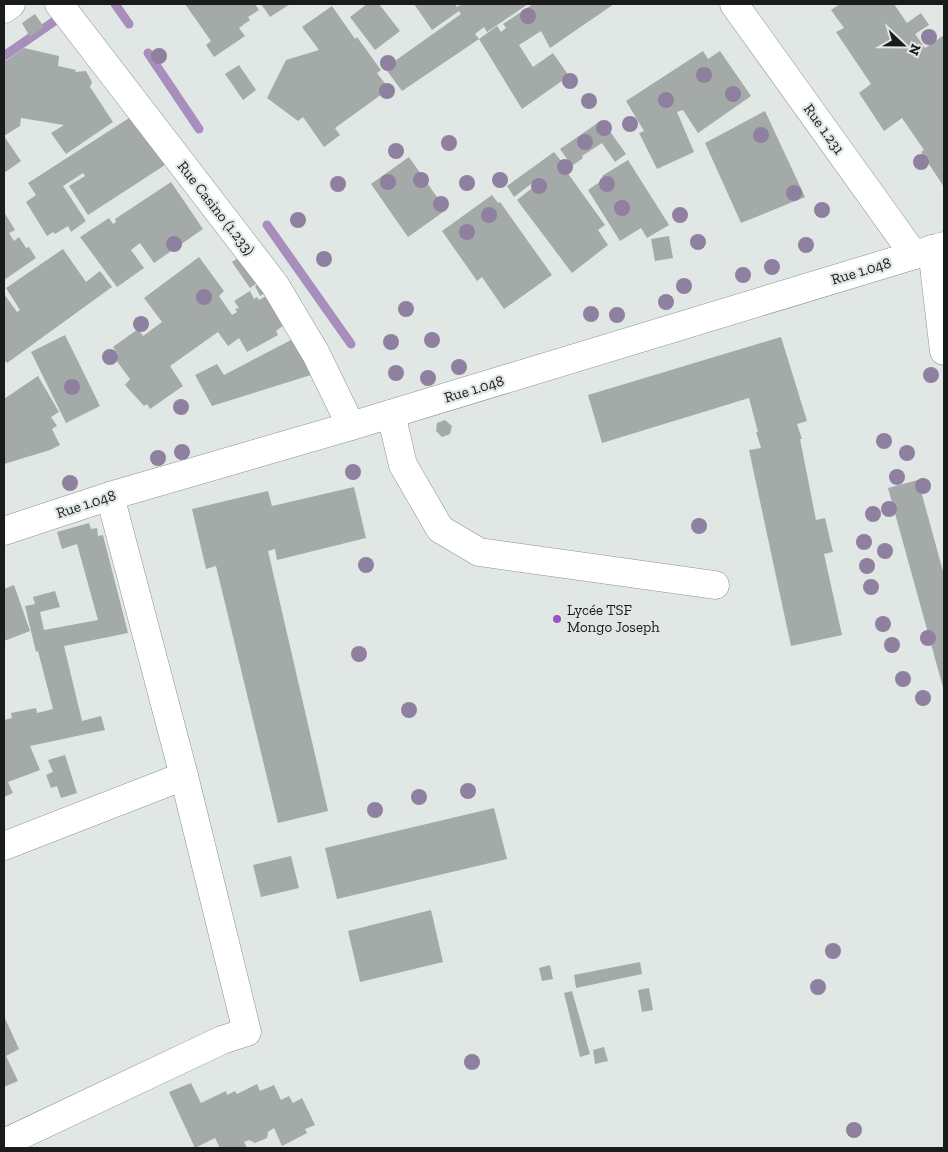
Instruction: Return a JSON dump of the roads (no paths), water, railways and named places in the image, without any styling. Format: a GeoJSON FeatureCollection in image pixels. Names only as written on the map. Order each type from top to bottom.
{"type":"FeatureCollection","features":[{"type":"Feature","properties":{"kind":"street"},"geometry":{"type":"LineString","coordinates":[[4,9],[11,4]]}},
{"type":"Feature","properties":{"kind":"street","name":"Rue Casino (1.233)"},"geometry":{"type":"LineString","coordinates":[[59,4],[275,285],[316,354],[351,426]]}},
{"type":"Feature","properties":{"kind":"street","name":"Rue 1.231"},"geometry":{"type":"LineString","coordinates":[[734,4],[930,250]]}},
{"type":"Feature","properties":{"kind":"street"},"geometry":{"type":"LineString","coordinates":[[930,250],[944,351]]}},
{"type":"Feature","properties":{"kind":"street","name":"Rue 1.048"},"geometry":{"type":"LineString","coordinates":[[4,532],[110,496],[391,414],[930,250]]}},
{"type":"Feature","properties":{"kind":"street"},"geometry":{"type":"LineString","coordinates":[[391,414],[403,465],[440,529],[479,552],[715,585]]}},
{"type":"Feature","properties":{"kind":"street"},"geometry":{"type":"LineString","coordinates":[[4,1143],[222,1040],[247,1032],[184,776],[110,496]]}},
{"type":"Feature","properties":{"kind":"street"},"geometry":{"type":"LineString","coordinates":[[4,846],[184,776]]}},
{"type":"Feature","properties":{"kind":"waterway"},"geometry":{"type":"LineString","coordinates":[[115,4],[129,24]]}},
{"type":"Feature","properties":{"kind":"waterway"},"geometry":{"type":"LineString","coordinates":[[4,56],[59,18]]}},
{"type":"Feature","properties":{"kind":"waterway"},"geometry":{"type":"LineString","coordinates":[[148,53],[199,129]]}},
{"type":"Feature","properties":{"kind":"waterway"},"geometry":{"type":"LineString","coordinates":[[267,225],[351,344]]}},
{"type":"Feature","properties":{"kind":"place","name":"Lycée TSF Mongo Joseph"},"geometry":{"type":"Point","coordinates":[557,619]}}]}
